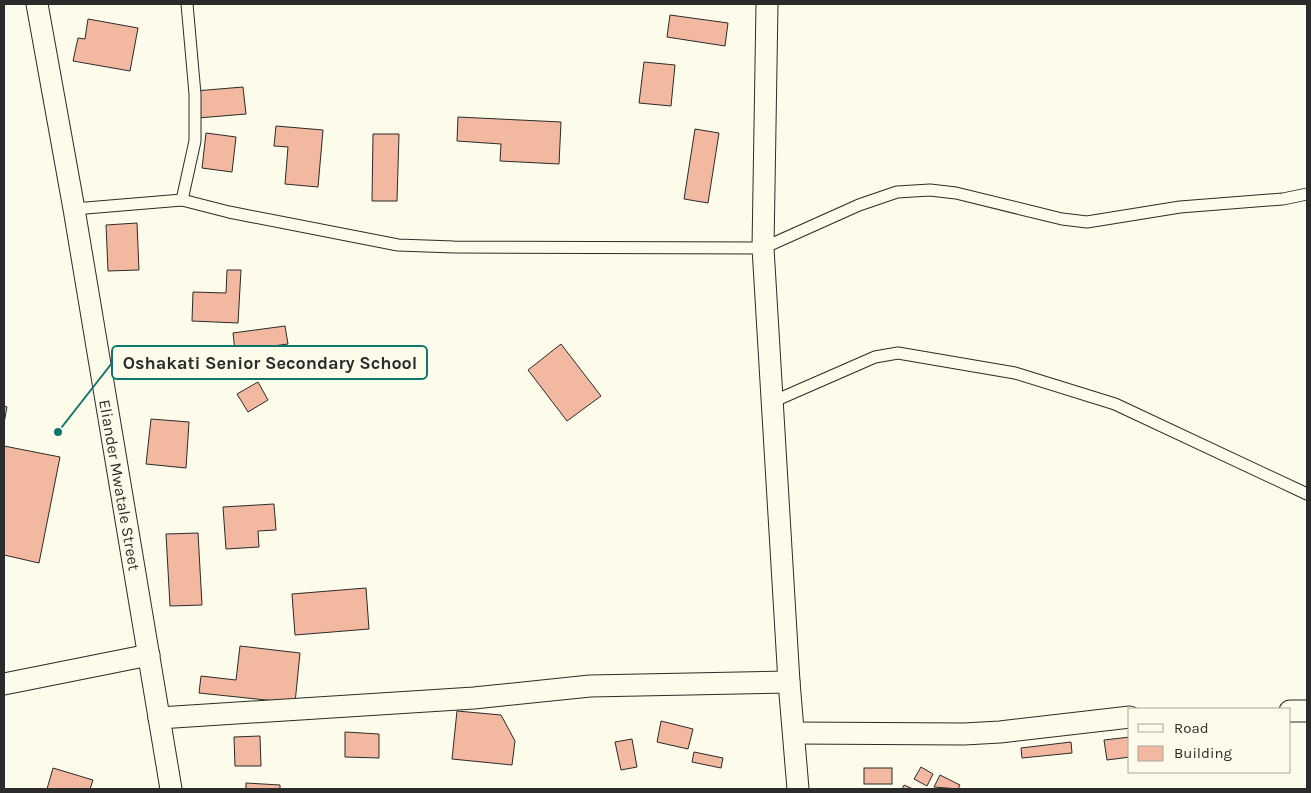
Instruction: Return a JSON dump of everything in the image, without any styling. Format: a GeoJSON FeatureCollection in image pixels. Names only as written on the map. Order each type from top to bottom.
{"type":"FeatureCollection","features":[{"type":"Feature","properties":{"kind":"street","name":"Eliander Mwatale Street"},"geometry":{"type":"LineString","coordinates":[[37,4],[74,209],[171,789]]}},
{"type":"Feature","properties":{"kind":"street"},"geometry":{"type":"LineString","coordinates":[[766,4],[764,248],[789,682],[798,789]]}},
{"type":"Feature","properties":{"kind":"street"},"geometry":{"type":"LineString","coordinates":[[4,684],[149,655]]}},
{"type":"Feature","properties":{"kind":"street"},"geometry":{"type":"LineString","coordinates":[[159,718],[474,698],[590,686],[789,682]]}},
{"type":"Feature","properties":{"kind":"street"},"geometry":{"type":"LineString","coordinates":[[1291,711],[1307,711]]}},
{"type":"Feature","properties":{"kind":"street"},"geometry":{"type":"LineString","coordinates":[[794,733],[964,734],[1000,732],[1128,717]]}},
{"type":"Feature","properties":{"kind":"lane"},"geometry":{"type":"LineString","coordinates":[[182,200],[196,133],[195,94],[187,4]]}},
{"type":"Feature","properties":{"kind":"lane"},"geometry":{"type":"LineString","coordinates":[[74,209],[182,200],[248,216],[398,245],[454,247],[764,248],[859,205],[897,192],[930,190],[956,193],[1062,219],[1087,222],[1180,207],[1283,199],[1307,194]]}},
{"type":"Feature","properties":{"kind":"lane"},"geometry":{"type":"LineString","coordinates":[[772,402],[875,357],[898,353],[1015,373],[1116,404],[1307,494]]}},
{"type":"Feature","properties":{"kind":"building"},"geometry":{"type":"Polygon","coordinates":[[[670,15],[728,23],[725,46],[667,37],[670,15]]]}},
{"type":"Feature","properties":{"kind":"building"},"geometry":{"type":"Polygon","coordinates":[[[88,19],[138,28],[130,71],[73,61],[78,38],[85,39],[88,19]]]}},
{"type":"Feature","properties":{"kind":"building"},"geometry":{"type":"Polygon","coordinates":[[[644,62],[675,65],[671,106],[639,103],[644,62]]]}},
{"type":"Feature","properties":{"kind":"building"},"geometry":{"type":"Polygon","coordinates":[[[243,87],[246,114],[198,118],[195,91],[243,87]]]}},
{"type":"Feature","properties":{"kind":"building"},"geometry":{"type":"Polygon","coordinates":[[[458,117],[561,122],[559,164],[500,161],[501,144],[457,141],[458,117]]]}},
{"type":"Feature","properties":{"kind":"building"},"geometry":{"type":"Polygon","coordinates":[[[276,126],[323,130],[318,187],[285,184],[288,147],[274,146],[276,126]]]}},
{"type":"Feature","properties":{"kind":"building"},"geometry":{"type":"Polygon","coordinates":[[[695,129],[719,133],[708,203],[684,199],[695,129]]]}},
{"type":"Feature","properties":{"kind":"building"},"geometry":{"type":"Polygon","coordinates":[[[206,133],[236,137],[232,172],[202,168],[206,133]]]}},
{"type":"Feature","properties":{"kind":"building"},"geometry":{"type":"Polygon","coordinates":[[[373,134],[399,134],[397,201],[372,201],[373,134]]]}},
{"type":"Feature","properties":{"kind":"building"},"geometry":{"type":"Polygon","coordinates":[[[137,223],[139,270],[108,271],[106,225],[137,223]]]}},
{"type":"Feature","properties":{"kind":"building"},"geometry":{"type":"Polygon","coordinates":[[[227,270],[241,270],[238,323],[192,321],[193,292],[226,293],[227,270]]]}},
{"type":"Feature","properties":{"kind":"building"},"geometry":{"type":"Polygon","coordinates":[[[285,326],[288,344],[235,351],[233,333],[285,326]]]}},
{"type":"Feature","properties":{"kind":"building"},"geometry":{"type":"Polygon","coordinates":[[[561,344],[601,396],[567,421],[528,370],[561,344]]]}},
{"type":"Feature","properties":{"kind":"building"},"geometry":{"type":"Polygon","coordinates":[[[258,382],[268,400],[248,412],[237,394],[258,382]]]}},
{"type":"Feature","properties":{"kind":"building"},"geometry":{"type":"Polygon","coordinates":[[[4,406],[7,407],[4,423],[4,406]]]}},
{"type":"Feature","properties":{"kind":"building"},"geometry":{"type":"Polygon","coordinates":[[[151,419],[189,422],[186,468],[146,464],[151,419]]]}},
{"type":"Feature","properties":{"kind":"building"},"geometry":{"type":"Polygon","coordinates":[[[4,446],[60,457],[39,563],[4,555],[4,446]]]}},
{"type":"Feature","properties":{"kind":"building"},"geometry":{"type":"Polygon","coordinates":[[[274,504],[276,530],[258,531],[259,547],[226,549],[223,507],[274,504]]]}},
{"type":"Feature","properties":{"kind":"building"},"geometry":{"type":"Polygon","coordinates":[[[198,533],[202,605],[170,606],[166,534],[198,533]]]}},
{"type":"Feature","properties":{"kind":"building"},"geometry":{"type":"Polygon","coordinates":[[[366,588],[369,629],[295,635],[292,594],[366,588]]]}},
{"type":"Feature","properties":{"kind":"building"},"geometry":{"type":"Polygon","coordinates":[[[240,646],[300,653],[295,703],[199,693],[201,676],[236,680],[240,646]]]}},
{"type":"Feature","properties":{"kind":"building"},"geometry":{"type":"Polygon","coordinates":[[[457,711],[501,715],[515,741],[512,765],[452,759],[457,711]]]}},
{"type":"Feature","properties":{"kind":"building"},"geometry":{"type":"Polygon","coordinates":[[[661,721],[693,729],[688,749],[657,742],[661,721]]]}},
{"type":"Feature","properties":{"kind":"building"},"geometry":{"type":"Polygon","coordinates":[[[345,732],[379,734],[379,758],[345,757],[345,732]]]}},
{"type":"Feature","properties":{"kind":"building"},"geometry":{"type":"Polygon","coordinates":[[[260,736],[261,766],[235,766],[234,737],[260,736]]]}},
{"type":"Feature","properties":{"kind":"building"},"geometry":{"type":"Polygon","coordinates":[[[1128,737],[1128,757],[1107,760],[1104,740],[1128,737]]]}},
{"type":"Feature","properties":{"kind":"building"},"geometry":{"type":"Polygon","coordinates":[[[632,739],[637,767],[621,770],[615,742],[632,739]]]}},
{"type":"Feature","properties":{"kind":"building"},"geometry":{"type":"Polygon","coordinates":[[[1071,742],[1072,753],[1022,758],[1021,748],[1071,742]]]}},
{"type":"Feature","properties":{"kind":"building"},"geometry":{"type":"Polygon","coordinates":[[[694,752],[723,758],[721,768],[692,762],[694,752]]]}},
{"type":"Feature","properties":{"kind":"building"},"geometry":{"type":"Polygon","coordinates":[[[921,767],[933,774],[927,786],[914,779],[921,767]]]}},
{"type":"Feature","properties":{"kind":"building"},"geometry":{"type":"Polygon","coordinates":[[[53,768],[93,780],[90,789],[47,789],[53,768]]]}},
{"type":"Feature","properties":{"kind":"building"},"geometry":{"type":"Polygon","coordinates":[[[864,768],[892,768],[892,784],[864,784],[864,768]]]}},
{"type":"Feature","properties":{"kind":"building"},"geometry":{"type":"Polygon","coordinates":[[[940,775],[960,785],[958,789],[934,787],[940,775]]]}},
{"type":"Feature","properties":{"kind":"building"},"geometry":{"type":"Polygon","coordinates":[[[246,783],[280,785],[280,789],[246,789],[246,783]]]}},
{"type":"Feature","properties":{"kind":"building"},"geometry":{"type":"Polygon","coordinates":[[[904,785],[913,789],[902,789],[904,785]]]}},
{"type":"Feature","properties":{"kind":"place","name":"Oshakati Senior Secondary School"},"geometry":{"type":"Point","coordinates":[58,432]}}]}
